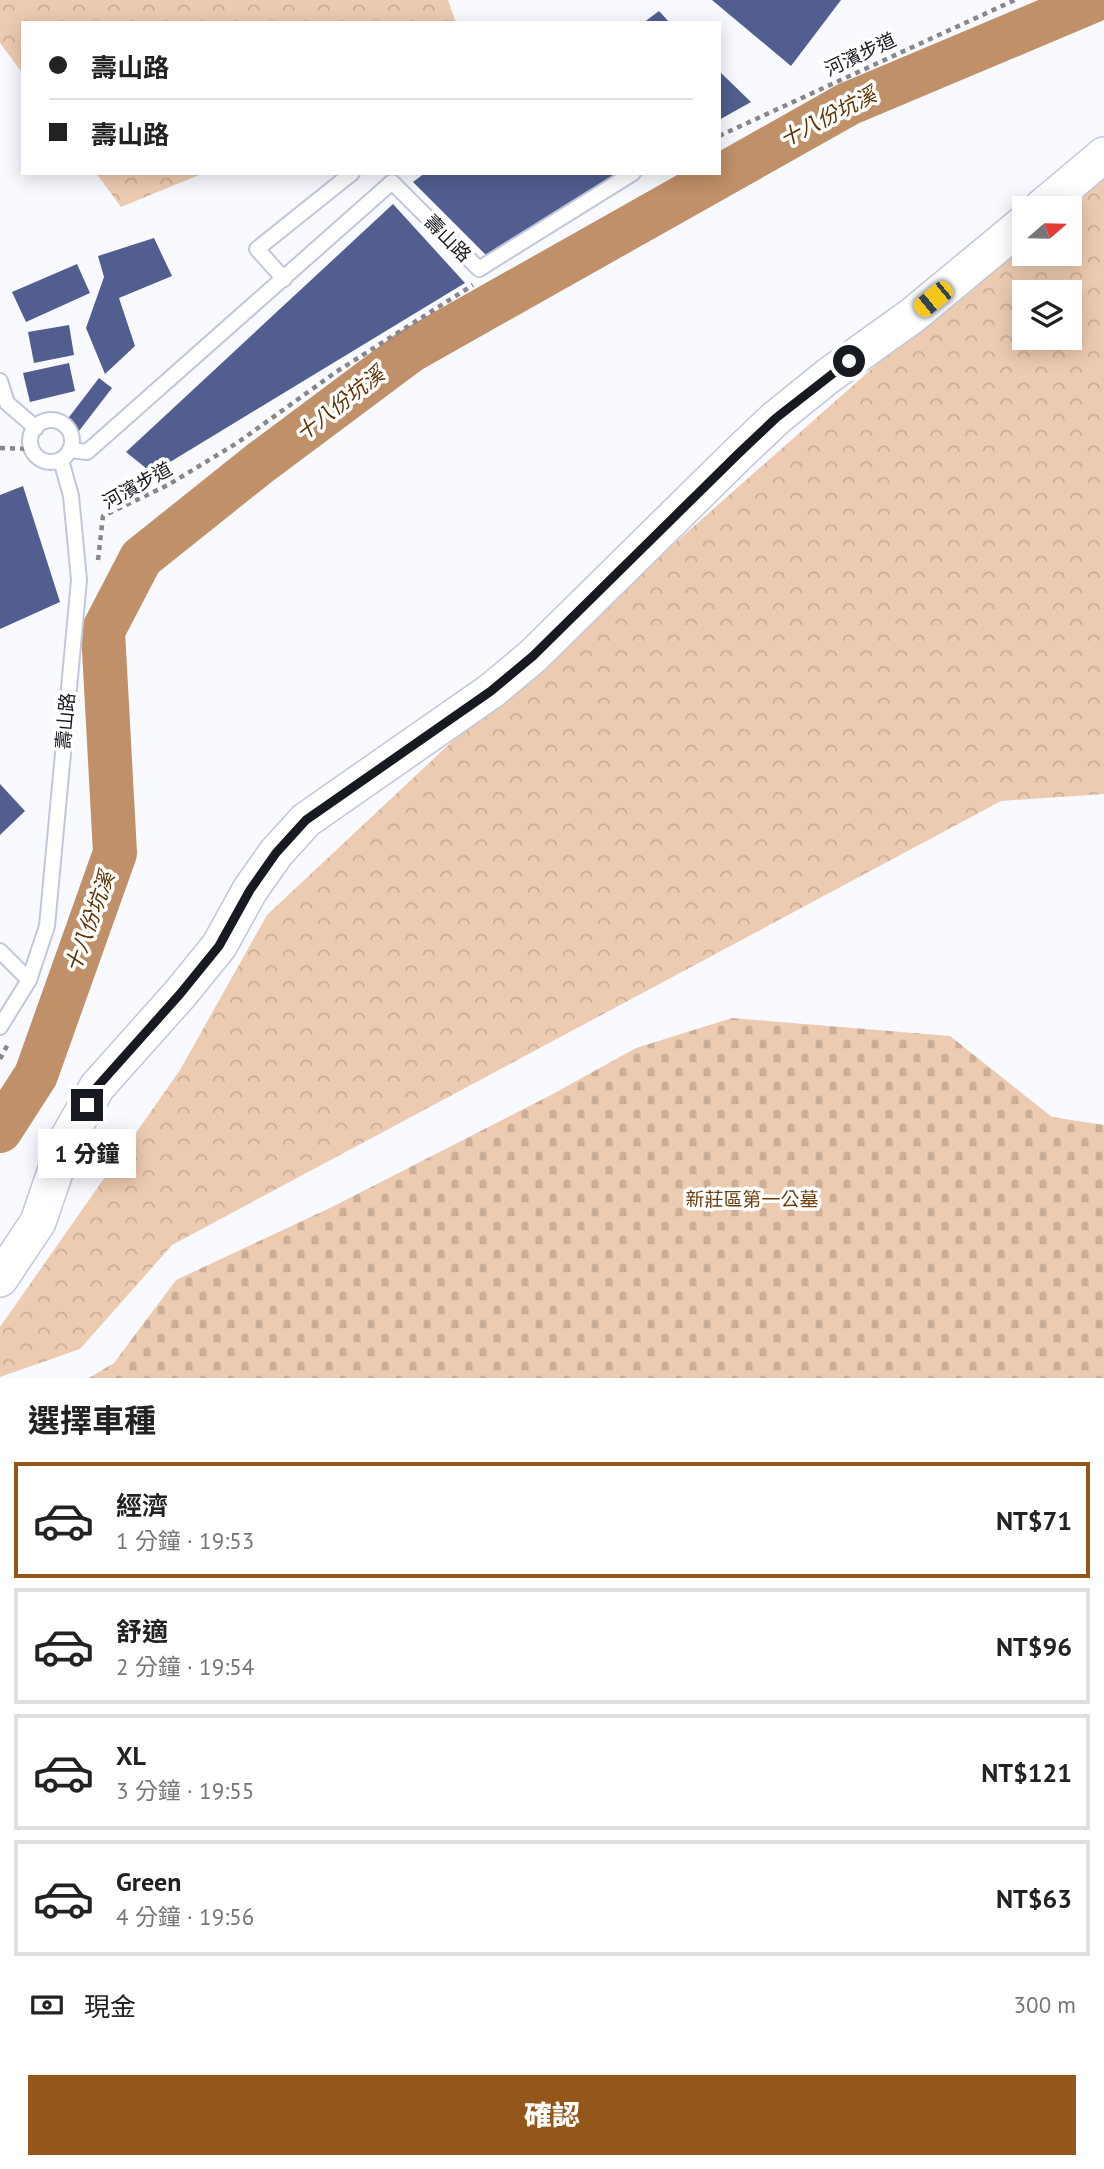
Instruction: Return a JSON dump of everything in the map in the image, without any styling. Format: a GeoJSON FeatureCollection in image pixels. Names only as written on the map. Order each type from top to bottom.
{"type":"FeatureCollection","features":[{"type":"Feature","properties":{"kind":"street"},"geometry":{"type":"LineString","coordinates":[[1055,196],[1104,155]]}},
{"type":"Feature","properties":{"kind":"street"},"geometry":{"type":"LineString","coordinates":[[0,1279],[38,1222],[65,1143],[97,1087],[219,946],[250,890],[276,853],[306,820],[512,674],[776,418],[828,376],[913,315],[1012,233]]}},
{"type":"Feature","properties":{"kind":"lane"},"geometry":{"type":"LineString","coordinates":[[284,279],[257,249],[350,175]]}},
{"type":"Feature","properties":{"kind":"lane","name":"壽山路"},"geometry":{"type":"LineString","coordinates":[[66,455],[88,452],[392,182],[479,269],[631,175]]}},
{"type":"Feature","properties":{"kind":"lane"},"geometry":{"type":"LineString","coordinates":[[0,381],[7,404],[36,428],[32,434],[32,449],[41,460],[48,462],[66,455]]}},
{"type":"Feature","properties":{"kind":"lane","name":"壽山路"},"geometry":{"type":"LineString","coordinates":[[0,1027],[29,980],[47,926],[79,580],[66,455],[72,437],[60,422],[47,421],[36,428]]}},
{"type":"Feature","properties":{"kind":"lane"},"geometry":{"type":"LineString","coordinates":[[0,951],[29,980]]}},
{"type":"Feature","properties":{"kind":"path","name":"河濱步道"},"geometry":{"type":"LineString","coordinates":[[721,135],[1014,0]]}},
{"type":"Feature","properties":{"kind":"path","name":"河濱步道"},"geometry":{"type":"LineString","coordinates":[[97,570],[103,516],[168,485],[237,443],[336,372],[480,281]]}},
{"type":"Feature","properties":{"kind":"path"},"geometry":{"type":"LineString","coordinates":[[0,448],[32,449]]}},
{"type":"Feature","properties":{"kind":"path"},"geometry":{"type":"LineString","coordinates":[[0,1059],[12,1038]]}},
{"type":"Feature","properties":{"kind":"green space"},"geometry":{"type":"Polygon","coordinates":[[[0,0],[448,0],[455,21],[21,21],[21,71],[0,43],[0,0]]]}},
{"type":"Feature","properties":{"kind":"green space"},"geometry":{"type":"Polygon","coordinates":[[[1104,166],[1104,794],[1001,801],[172,1245],[80,1349],[0,1377],[0,1327],[180,1070],[267,915],[476,719],[1012,245],[1012,266],[1082,266],[1082,196],[1068,196],[1104,166]]]}},
{"type":"Feature","properties":{"kind":"green space"},"geometry":{"type":"Polygon","coordinates":[[[97,175],[199,175],[121,207],[97,175]]]}},
{"type":"Feature","properties":{"kind":"green space","name":"新莊區第一公墓"},"geometry":{"type":"Polygon","coordinates":[[[732,1018],[950,1036],[1052,1117],[1104,1125],[1104,1378],[89,1378],[114,1363],[176,1280],[334,1206],[551,1095],[636,1048],[732,1018]]]}},
{"type":"Feature","properties":{"kind":"building"},"geometry":{"type":"Polygon","coordinates":[[[712,0],[841,0],[791,66],[712,0]]]}},
{"type":"Feature","properties":{"kind":"building"},"geometry":{"type":"Polygon","coordinates":[[[659,11],[668,21],[646,21],[659,11]]]}},
{"type":"Feature","properties":{"kind":"building"},"geometry":{"type":"Polygon","coordinates":[[[721,73],[751,102],[721,119],[721,73]]]}},
{"type":"Feature","properties":{"kind":"building"},"geometry":{"type":"Polygon","coordinates":[[[422,175],[625,175],[487,256],[413,182],[422,175]]]}},
{"type":"Feature","properties":{"kind":"building"},"geometry":{"type":"Polygon","coordinates":[[[393,204],[465,283],[152,473],[126,452],[393,204]]]}},
{"type":"Feature","properties":{"kind":"building"},"geometry":{"type":"Polygon","coordinates":[[[154,238],[172,276],[119,298],[135,346],[105,374],[86,328],[104,277],[98,256],[154,238]]]}},
{"type":"Feature","properties":{"kind":"building"},"geometry":{"type":"Polygon","coordinates":[[[77,264],[90,293],[26,322],[12,292],[77,264]]]}},
{"type":"Feature","properties":{"kind":"building"},"geometry":{"type":"Polygon","coordinates":[[[69,325],[74,355],[34,363],[28,332],[69,325]]]}},
{"type":"Feature","properties":{"kind":"building"},"geometry":{"type":"Polygon","coordinates":[[[69,363],[75,391],[30,402],[23,373],[69,363]]]}},
{"type":"Feature","properties":{"kind":"building"},"geometry":{"type":"Polygon","coordinates":[[[99,378],[112,388],[79,431],[66,421],[99,378]]]}},
{"type":"Feature","properties":{"kind":"building"},"geometry":{"type":"Polygon","coordinates":[[[23,486],[60,602],[0,629],[0,495],[23,486]]]}},
{"type":"Feature","properties":{"kind":"building"},"geometry":{"type":"Polygon","coordinates":[[[0,784],[25,811],[0,835],[0,784]]]}},
{"type":"Feature","properties":{"kind":"waterway","name":"十八份坑溪"},"geometry":{"type":"LineString","coordinates":[[0,1131],[36,1075],[115,853],[103,631],[141,558],[260,463],[410,351],[848,104],[1095,0]]}},
{"type":"Feature","properties":{"kind":"route"},"geometry":{"type":"LineString","coordinates":[[87,1105],[97,1087],[219,946],[250,890],[276,853],[306,820],[491,691],[533,656],[776,418],[849,361]]}}]}
